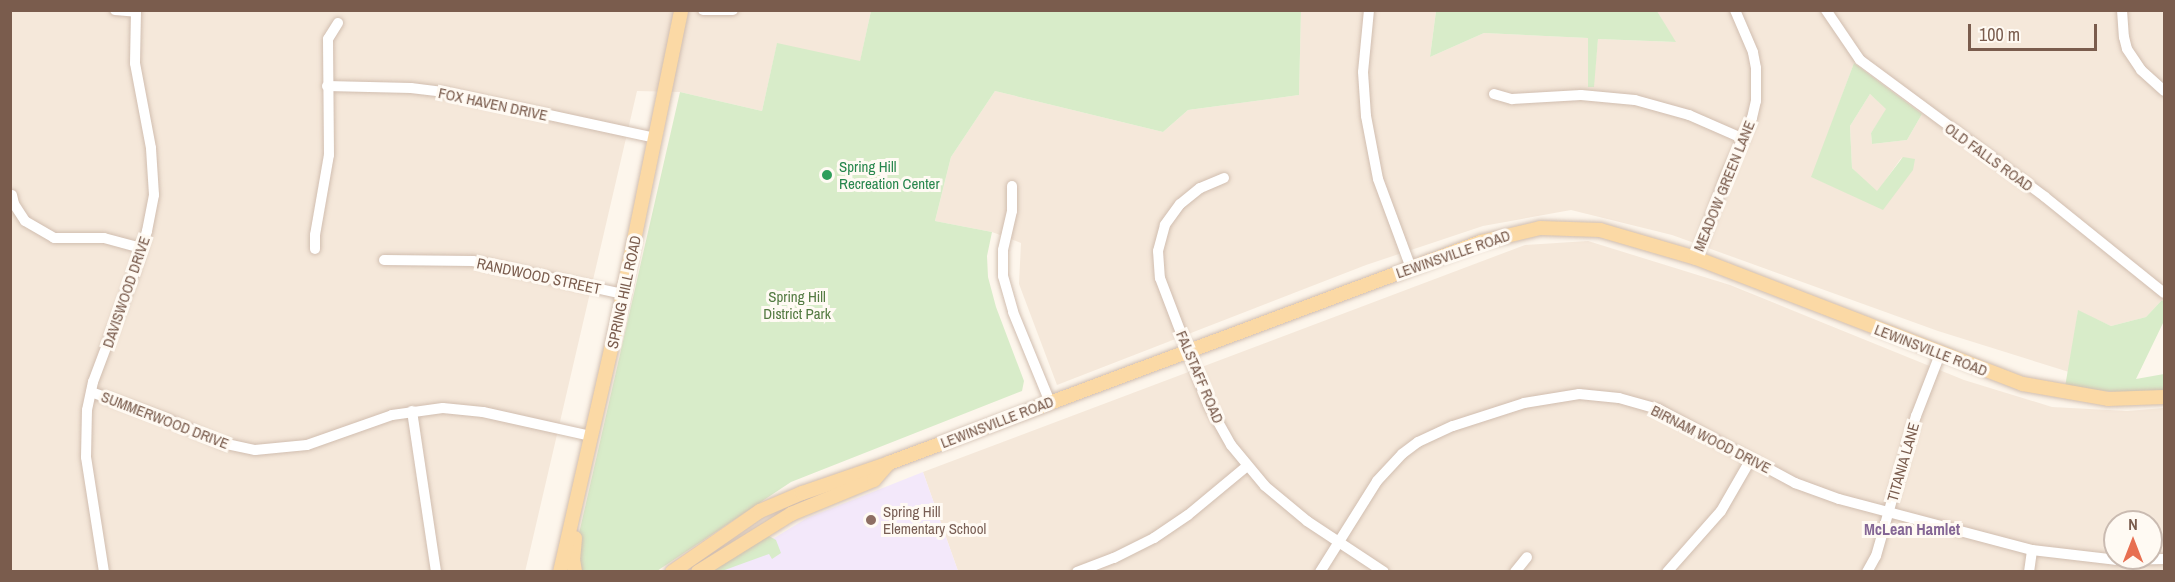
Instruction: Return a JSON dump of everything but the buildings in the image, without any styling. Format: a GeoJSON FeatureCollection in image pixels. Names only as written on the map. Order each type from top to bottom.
{"type":"FeatureCollection","features":[{"type":"Feature","properties":{"kind":"main road","name":"SPRING HILL ROAD"},"geometry":{"type":"LineString","coordinates":[[560,572],[623,294],[681,10]]}},
{"type":"Feature","properties":{"kind":"main road","name":"LEWINSVILLE ROAD"},"geometry":{"type":"LineString","coordinates":[[672,572],[760,512],[868,468],[889,463],[1497,236],[1560,227],[1620,234],[1696,258],[1994,375],[2051,391],[2108,399],[2164,397]]}},
{"type":"Feature","properties":{"kind":"main road","name":"LEWINSVILLE ROAD"},"geometry":{"type":"LineString","coordinates":[[698,572],[778,520],[874,480],[889,463]]}},
{"type":"Feature","properties":{"kind":"main road"},"geometry":{"type":"LineString","coordinates":[[778,520],[784,501]]}},
{"type":"Feature","properties":{"kind":"main road"},"geometry":{"type":"LineString","coordinates":[[574,508],[575,572]]}},
{"type":"Feature","properties":{"kind":"main road"},"geometry":{"type":"LineString","coordinates":[[689,572],[699,552]]}},
{"type":"Feature","properties":{"kind":"street"},"geometry":{"type":"LineString","coordinates":[[115,10],[136,11]]}},
{"type":"Feature","properties":{"kind":"street"},"geometry":{"type":"LineString","coordinates":[[703,10],[733,10]]}},
{"type":"Feature","properties":{"kind":"street"},"geometry":{"type":"LineString","coordinates":[[1369,10],[1364,72],[1366,116],[1378,179],[1411,268]]}},
{"type":"Feature","properties":{"kind":"street","name":"MEADOW GREEN LANE"},"geometry":{"type":"LineString","coordinates":[[1696,258],[1725,178],[1744,139],[1755,102],[1756,68],[1748,36],[1735,10]]}},
{"type":"Feature","properties":{"kind":"street","name":"OLD FALLS ROAD"},"geometry":{"type":"LineString","coordinates":[[1826,10],[1860,60],[2045,197],[2164,293]]}},
{"type":"Feature","properties":{"kind":"street"},"geometry":{"type":"LineString","coordinates":[[2122,10],[2127,49],[2141,70],[2164,91]]}},
{"type":"Feature","properties":{"kind":"street","name":"DAVISWOOD DRIVE"},"geometry":{"type":"LineString","coordinates":[[104,572],[86,457],[86,429],[91,392],[142,248],[152,213],[154,174],[135,63],[136,11]]}},
{"type":"Feature","properties":{"kind":"street"},"geometry":{"type":"LineString","coordinates":[[315,249],[315,235],[329,160],[328,39],[338,23]]}},
{"type":"Feature","properties":{"kind":"street","name":"FOX HAVEN DRIVE"},"geometry":{"type":"LineString","coordinates":[[327,86],[443,92],[656,138]]}},
{"type":"Feature","properties":{"kind":"street"},"geometry":{"type":"LineString","coordinates":[[1494,94],[1512,99],[1581,95],[1635,100],[1689,115],[1744,139]]}},
{"type":"Feature","properties":{"kind":"street","name":"FALSTAFF ROAD"},"geometry":{"type":"LineString","coordinates":[[1224,178],[1200,188],[1180,204],[1171,214],[1161,238],[1158,258],[1160,278],[1188,351],[1219,426],[1247,466],[1282,501],[1384,572]]}},
{"type":"Feature","properties":{"kind":"street"},"geometry":{"type":"LineString","coordinates":[[1012,186],[1012,211],[1003,250],[1003,276],[1013,312],[1050,402]]}},
{"type":"Feature","properties":{"kind":"street"},"geometry":{"type":"LineString","coordinates":[[12,195],[14,204],[25,221],[54,238],[104,238],[142,248]]}},
{"type":"Feature","properties":{"kind":"street","name":"RANDWOOD STREET"},"geometry":{"type":"LineString","coordinates":[[384,260],[473,261],[623,294]]}},
{"type":"Feature","properties":{"kind":"street","name":"TITANIA LANE"},"geometry":{"type":"LineString","coordinates":[[1867,572],[1876,556],[1916,416],[1940,354]]}},
{"type":"Feature","properties":{"kind":"street","name":"SUMMERWOOD DRIVE"},"geometry":{"type":"LineString","coordinates":[[91,392],[167,419],[222,443],[255,450],[307,445],[412,411],[444,408],[473,411],[591,436]]}},
{"type":"Feature","properties":{"kind":"street","name":"BIRNAM WOOD DRIVE"},"geometry":{"type":"LineString","coordinates":[[1320,572],[1377,481],[1389,467],[1418,442],[1453,426],[1540,399],[1598,395],[1639,403],[1658,410],[1817,492],[1888,513],[2032,550],[2108,559],[2164,559]]}},
{"type":"Feature","properties":{"kind":"street"},"geometry":{"type":"LineString","coordinates":[[412,411],[436,572]]}},
{"type":"Feature","properties":{"kind":"street"},"geometry":{"type":"LineString","coordinates":[[1667,572],[1721,511],[1751,459]]}},
{"type":"Feature","properties":{"kind":"street"},"geometry":{"type":"LineString","coordinates":[[1077,572],[1114,558],[1154,538],[1188,515],[1247,466]]}},
{"type":"Feature","properties":{"kind":"street"},"geometry":{"type":"LineString","coordinates":[[2029,572],[2032,550]]}},
{"type":"Feature","properties":{"kind":"street"},"geometry":{"type":"LineString","coordinates":[[1515,572],[1527,557]]}},
{"type":"Feature","properties":{"kind":"shaded area"},"geometry":{"type":"Polygon","coordinates":[[[10,11],[871,11],[860,62],[777,44],[762,111],[680,92],[637,91],[525,572],[11,571],[10,11]]]}},
{"type":"Feature","properties":{"kind":"shaded area"},"geometry":{"type":"Polygon","coordinates":[[[1301,11],[1436,11],[1430,57],[1484,33],[1589,38],[1588,86],[1593,87],[1598,39],[1675,42],[1657,11],[2164,11],[2164,302],[2162,300],[2146,317],[2111,326],[2078,311],[2069,372],[1938,331],[1672,235],[1571,210],[1483,226],[1366,265],[1057,385],[1019,284],[1021,243],[992,232],[935,221],[951,157],[995,91],[1163,132],[1188,110],[1299,95],[1301,11]],[[1854,63],[1812,177],[1883,209],[1902,157],[1877,192],[1852,168],[1850,126],[1870,94],[1887,109],[1871,133],[1872,144],[1907,140],[1922,114],[1854,63]]]}},
{"type":"Feature","properties":{"kind":"shaded area"},"geometry":{"type":"Polygon","coordinates":[[[1588,241],[1730,285],[1964,380],[2052,407],[2127,411],[2164,408],[2164,571],[958,571],[923,472],[1525,245],[1588,241]]]}},
{"type":"Feature","properties":{"kind":"shaded area","name":"Spring Hill Elementary School"},"geometry":{"type":"Polygon","coordinates":[[[923,472],[958,571],[719,572],[807,518],[923,472]]]}},
{"type":"Feature","properties":{"kind":"green space","name":"Spring Hill District Park"},"geometry":{"type":"Polygon","coordinates":[[[871,11],[1301,11],[1299,95],[1188,110],[1163,132],[995,91],[951,157],[935,221],[992,232],[987,256],[988,277],[996,307],[1024,381],[1022,391],[791,482],[657,571],[578,572],[575,551],[680,92],[762,111],[777,43],[860,61],[871,11]]]}},
{"type":"Feature","properties":{"kind":"green space"},"geometry":{"type":"Polygon","coordinates":[[[1436,11],[1657,11],[1676,42],[1598,39],[1594,87],[1588,87],[1588,38],[1484,33],[1430,57],[1436,11]]]}},
{"type":"Feature","properties":{"kind":"green space"},"geometry":{"type":"Polygon","coordinates":[[[1854,63],[1922,114],[1907,140],[1872,144],[1871,133],[1886,109],[1870,94],[1850,126],[1852,168],[1877,191],[1903,157],[1915,159],[1913,170],[1883,210],[1811,177],[1854,63]]]}},
{"type":"Feature","properties":{"kind":"green space"},"geometry":{"type":"Polygon","coordinates":[[[2162,300],[2164,302],[2164,321],[2136,379],[2164,374],[2164,390],[2126,393],[2065,387],[2078,310],[2111,326],[2146,317],[2162,300]]]}},
{"type":"Feature","properties":{"kind":"green space"},"geometry":{"type":"Polygon","coordinates":[[[759,536],[769,536],[776,540],[781,553],[772,559],[769,554],[722,571],[707,572],[759,536]]]}},
{"type":"Feature","properties":{"kind":"place","name":"Spring Hill Recreation Center"},"geometry":{"type":"Point","coordinates":[827,175]}},
{"type":"Feature","properties":{"kind":"place","name":"Spring Hill Elementary School"},"geometry":{"type":"Point","coordinates":[871,520]}},
{"type":"Feature","properties":{"kind":"district","name":"McLean Hamlet"},"geometry":{"type":"Point","coordinates":[1912,529]}}]}
